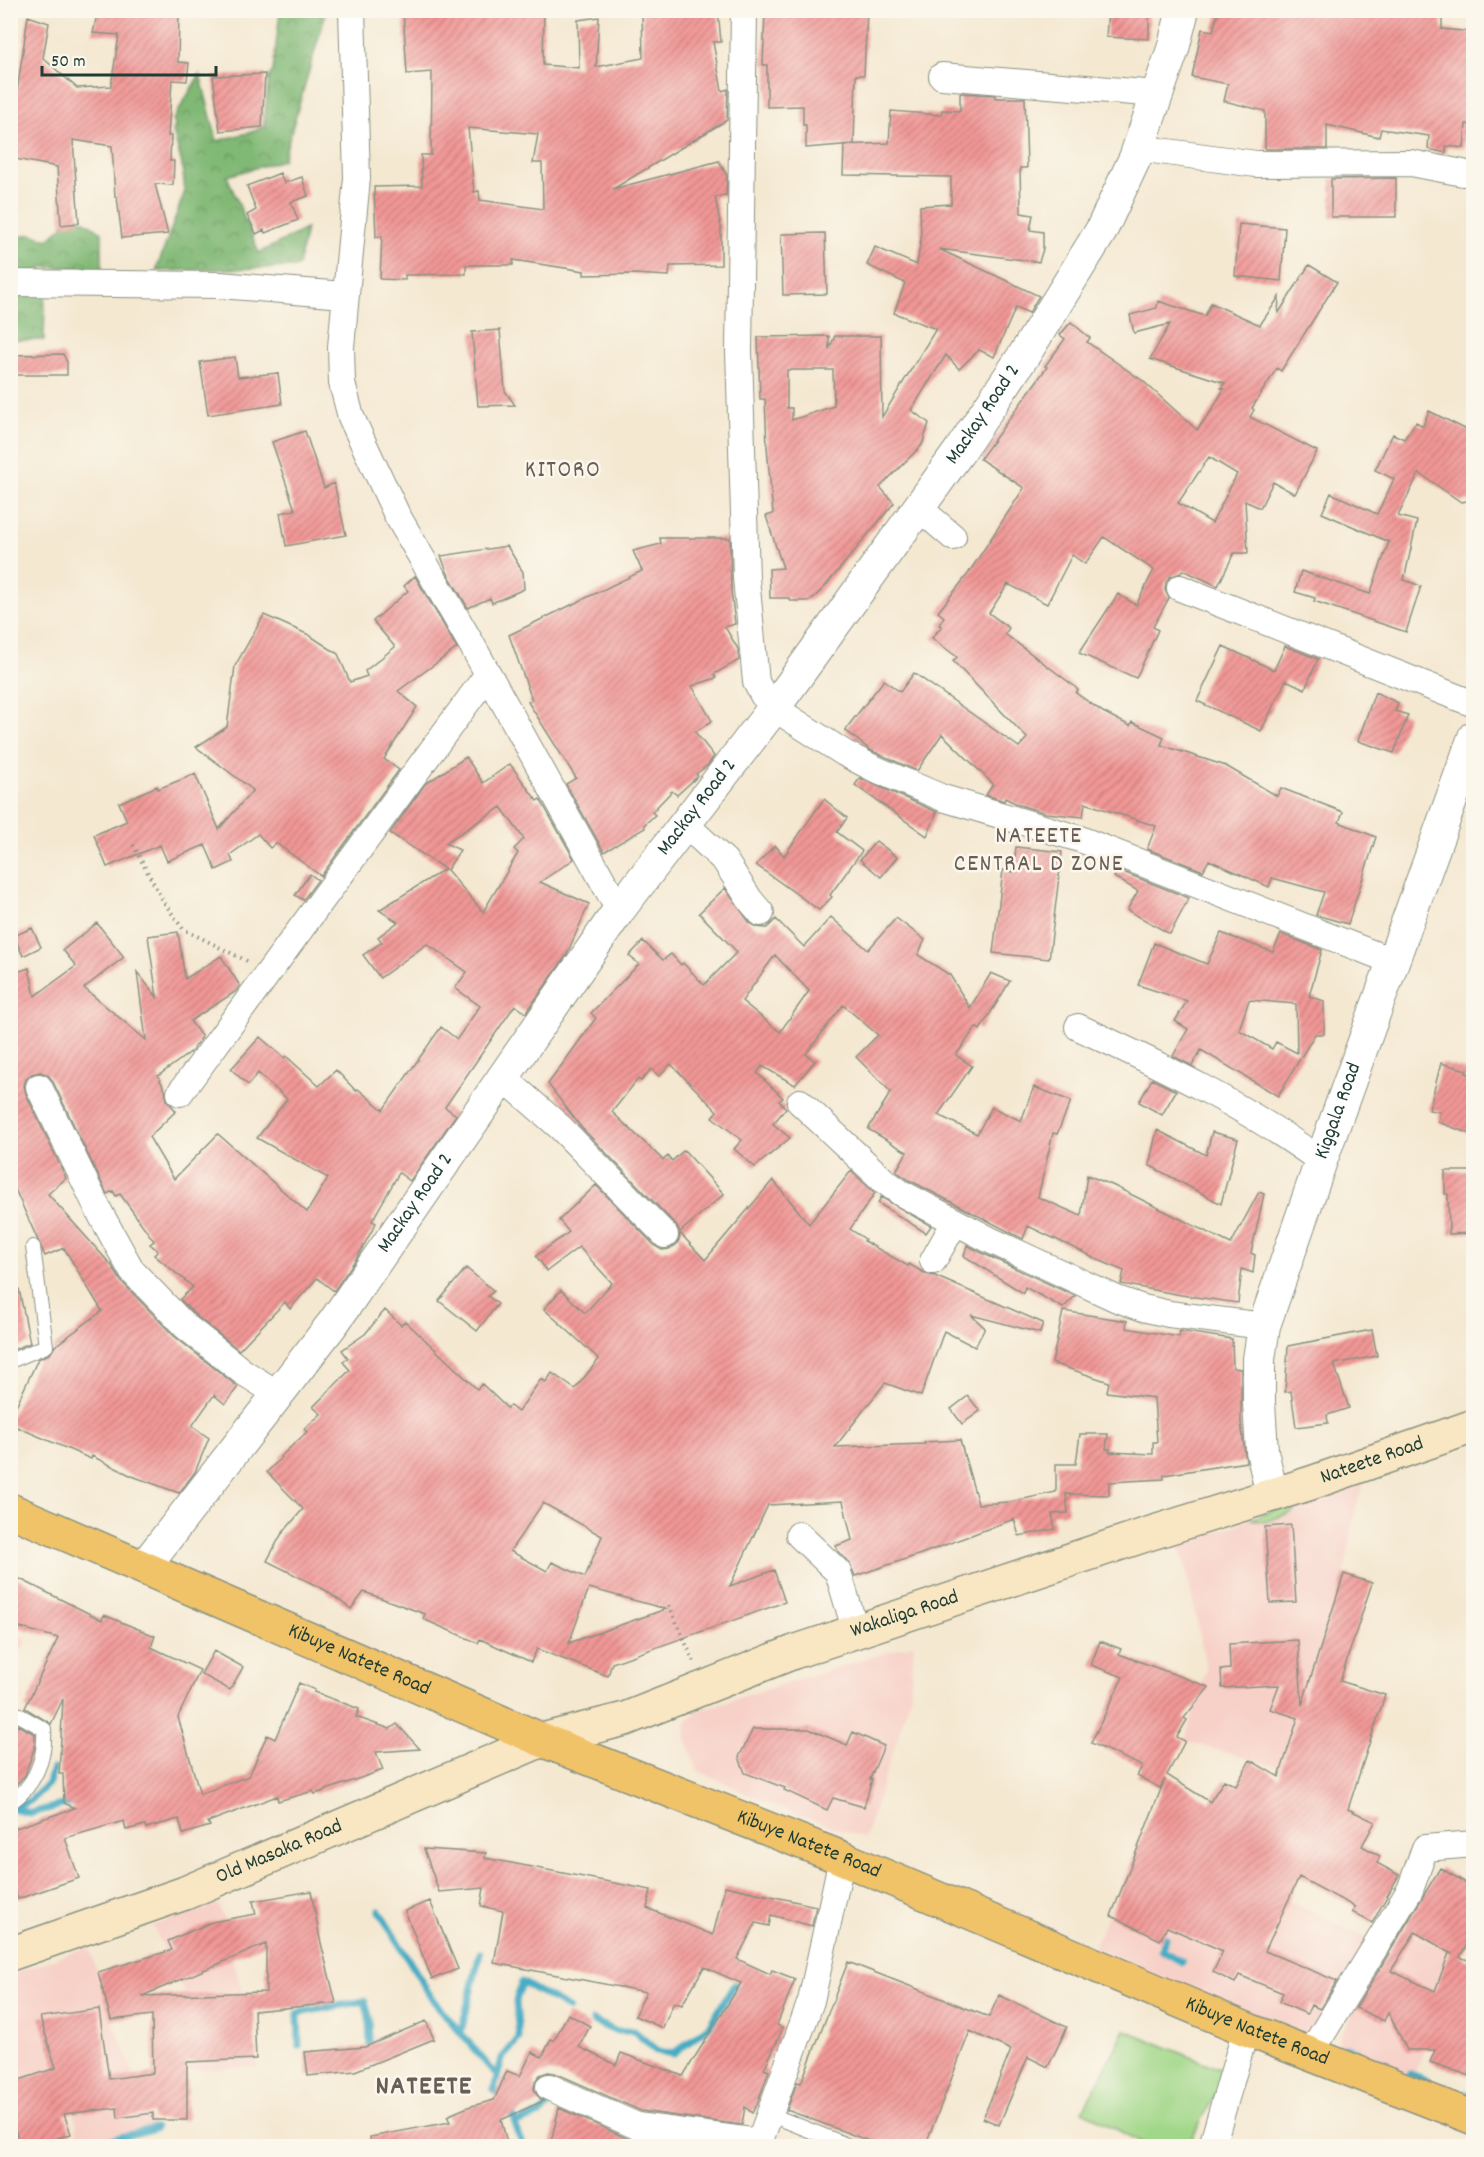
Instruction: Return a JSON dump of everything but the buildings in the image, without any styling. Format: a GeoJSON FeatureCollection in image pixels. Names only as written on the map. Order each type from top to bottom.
{"type":"FeatureCollection","features":[{"type":"Feature","properties":{"kind":"main road","name":"Nateete Road"},"geometry":{"type":"LineString","coordinates":[[1272,1495],[1473,1426]]}},
{"type":"Feature","properties":{"kind":"main road","name":"Wakaliga Road"},"geometry":{"type":"LineString","coordinates":[[542,1740],[625,1719],[794,1652],[1272,1495]]}},
{"type":"Feature","properties":{"kind":"main road","name":"Kibuye Natete Road"},"geometry":{"type":"LineString","coordinates":[[10,1510],[542,1740],[842,1858],[1246,2029],[1473,2118]]}},
{"type":"Feature","properties":{"kind":"main road","name":"Old Masaka Road"},"geometry":{"type":"LineString","coordinates":[[10,1954],[185,1893],[542,1740]]}},
{"type":"Feature","properties":{"kind":"street"},"geometry":{"type":"LineString","coordinates":[[352,10],[357,178],[340,347],[342,383],[351,417],[397,515],[618,910]]}},
{"type":"Feature","properties":{"kind":"street"},"geometry":{"type":"LineString","coordinates":[[744,10],[739,351],[746,578],[756,682],[763,695],[774,708],[844,753],[943,798],[1080,839],[1392,961]]}},
{"type":"Feature","properties":{"kind":"street","name":"Mackay Road 2"},"geometry":{"type":"LineString","coordinates":[[144,1567],[334,1322],[618,910],[774,708],[961,449],[1070,284],[1101,231],[1138,148],[1173,49],[1183,10]]}},
{"type":"Feature","properties":{"kind":"street"},"geometry":{"type":"LineString","coordinates":[[942,76],[1157,94]]}},
{"type":"Feature","properties":{"kind":"street"},"geometry":{"type":"LineString","coordinates":[[1138,148],[1256,164],[1411,163],[1463,173]]}},
{"type":"Feature","properties":{"kind":"street"},"geometry":{"type":"LineString","coordinates":[[10,283],[220,285],[344,295]]}},
{"type":"Feature","properties":{"kind":"street"},"geometry":{"type":"LineString","coordinates":[[919,508],[953,537]]}},
{"type":"Feature","properties":{"kind":"street"},"geometry":{"type":"LineString","coordinates":[[1180,588],[1473,704]]}},
{"type":"Feature","properties":{"kind":"street"},"geometry":{"type":"LineString","coordinates":[[180,1093],[488,674]]}},
{"type":"Feature","properties":{"kind":"street","name":"Kiggala Road"},"geometry":{"type":"LineString","coordinates":[[1272,1495],[1262,1451],[1259,1403],[1259,1359],[1264,1326],[1473,737]]}},
{"type":"Feature","properties":{"kind":"street"},"geometry":{"type":"LineString","coordinates":[[685,824],[725,861],[761,913]]}},
{"type":"Feature","properties":{"kind":"street"},"geometry":{"type":"LineString","coordinates":[[1078,1027],[1156,1063],[1247,1112],[1281,1132],[1321,1161]]}},
{"type":"Feature","properties":{"kind":"street"},"geometry":{"type":"LineString","coordinates":[[504,1078],[561,1128],[665,1235]]}},
{"type":"Feature","properties":{"kind":"street"},"geometry":{"type":"LineString","coordinates":[[39,1087],[100,1213],[132,1271],[185,1326],[243,1372],[278,1394]]}},
{"type":"Feature","properties":{"kind":"street"},"geometry":{"type":"LineString","coordinates":[[800,1102],[883,1180],[901,1193],[955,1222],[1116,1299],[1169,1314],[1264,1326]]}},
{"type":"Feature","properties":{"kind":"street"},"geometry":{"type":"LineString","coordinates":[[933,1261],[955,1222]]}},
{"type":"Feature","properties":{"kind":"street"},"geometry":{"type":"LineString","coordinates":[[799,1535],[838,1572],[856,1632]]}},
{"type":"Feature","properties":{"kind":"street"},"geometry":{"type":"LineString","coordinates":[[1310,2054],[1410,1890],[1425,1848],[1473,1844]]}},
{"type":"Feature","properties":{"kind":"street"},"geometry":{"type":"LineString","coordinates":[[549,2087],[637,2126],[759,2144],[811,2001],[842,1858]]}},
{"type":"Feature","properties":{"kind":"street"},"geometry":{"type":"LineString","coordinates":[[1212,2146],[1246,2029]]}},
{"type":"Feature","properties":{"kind":"lane"},"geometry":{"type":"LineString","coordinates":[[10,1361],[46,1346],[33,1247]]}},
{"type":"Feature","properties":{"kind":"lane"},"geometry":{"type":"LineString","coordinates":[[10,1710],[44,1729],[45,1746],[32,1782],[10,1803]]}},
{"type":"Feature","properties":{"kind":"lane"},"geometry":{"type":"LineString","coordinates":[[769,2114],[849,2146]]}},
{"type":"Feature","properties":{"kind":"path"},"geometry":{"type":"LineString","coordinates":[[133,845],[163,902],[183,929],[220,949],[270,971]]}},
{"type":"Feature","properties":{"kind":"path"},"geometry":{"type":"LineString","coordinates":[[669,1605],[705,1687]]}},
{"type":"Feature","properties":{"kind":"shaded area"},"geometry":{"type":"Polygon","coordinates":[[[1366,1478],[1356,1507],[1344,1574],[1282,1768],[1185,1741],[1206,1668],[1186,1568],[1179,1547],[1298,1500],[1366,1478]]]}},
{"type":"Feature","properties":{"kind":"shaded area"},"geometry":{"type":"Polygon","coordinates":[[[11,1630],[27,1641],[11,1665],[11,1630]]]}},
{"type":"Feature","properties":{"kind":"shaded area"},"geometry":{"type":"Polygon","coordinates":[[[914,1644],[910,1698],[865,1838],[771,1805],[697,1770],[685,1736],[686,1723],[699,1710],[914,1644]]]}},
{"type":"Feature","properties":{"kind":"shaded area"},"geometry":{"type":"Polygon","coordinates":[[[1150,1819],[1288,1900],[1370,1940],[1322,2046],[1093,1948],[1150,1819]]]}},
{"type":"Feature","properties":{"kind":"shaded area"},"geometry":{"type":"Polygon","coordinates":[[[218,1904],[255,2036],[258,2067],[188,2070],[185,1995],[153,1926],[218,1904]]]}},
{"type":"Feature","properties":{"kind":"shaded area"},"geometry":{"type":"Polygon","coordinates":[[[1394,1925],[1449,1953],[1437,1985],[1449,1990],[1411,2082],[1334,2050],[1394,1925]]]}},
{"type":"Feature","properties":{"kind":"shaded area"},"geometry":{"type":"Polygon","coordinates":[[[89,1946],[112,2018],[155,2128],[110,2140],[91,2139],[73,2143],[77,2140],[76,2120],[45,2037],[73,2128],[71,2143],[57,2146],[11,2146],[10,1975],[89,1946]]]}},
{"type":"Feature","properties":{"kind":"green space"},"geometry":{"type":"Polygon","coordinates":[[[280,11],[310,11],[325,16],[283,160],[227,176],[259,253],[306,229],[298,267],[156,271],[185,191],[182,164],[173,131],[175,126],[173,120],[200,74],[217,141],[264,127],[269,77],[273,71],[280,11]]]}},
{"type":"Feature","properties":{"kind":"green space"},"geometry":{"type":"Polygon","coordinates":[[[75,215],[102,232],[102,269],[44,267],[11,283],[11,238],[31,234],[48,240],[75,215]]]}},
{"type":"Feature","properties":{"kind":"green space"},"geometry":{"type":"Polygon","coordinates":[[[11,283],[45,296],[44,340],[11,340],[11,283]]]}},
{"type":"Feature","properties":{"kind":"green space"},"geometry":{"type":"Polygon","coordinates":[[[1298,1500],[1293,1512],[1265,1522],[1251,1519],[1298,1500]]]}},
{"type":"Feature","properties":{"kind":"green space"},"geometry":{"type":"Polygon","coordinates":[[[1125,2030],[1227,2072],[1188,2146],[1147,2146],[1083,2111],[1125,2030]]]}},
{"type":"Feature","properties":{"kind":"waterway"},"geometry":{"type":"LineString","coordinates":[[12,1808],[30,1801],[49,1783],[53,1769]]}},
{"type":"Feature","properties":{"kind":"waterway"},"geometry":{"type":"LineString","coordinates":[[12,1809],[31,1813],[74,1802]]}},
{"type":"Feature","properties":{"kind":"waterway"},"geometry":{"type":"LineString","coordinates":[[379,1911],[433,2000],[497,2076]]}},
{"type":"Feature","properties":{"kind":"waterway"},"geometry":{"type":"LineString","coordinates":[[1166,1938],[1161,1950],[1182,1962]]}},
{"type":"Feature","properties":{"kind":"waterway"},"geometry":{"type":"LineString","coordinates":[[461,2032],[480,1953]]}},
{"type":"Feature","properties":{"kind":"waterway"},"geometry":{"type":"LineString","coordinates":[[504,2097],[494,2090],[502,2058],[519,2038],[516,2001],[522,1982],[568,2008]]}},
{"type":"Feature","properties":{"kind":"waterway"},"geometry":{"type":"LineString","coordinates":[[593,2021],[615,2031],[634,2031],[657,2051],[674,2054],[709,2026],[734,1985]]}},
{"type":"Feature","properties":{"kind":"waterway"},"geometry":{"type":"LineString","coordinates":[[299,2046],[298,2013],[365,2001],[369,2017],[370,2045]]}},
{"type":"Feature","properties":{"kind":"waterway"},"geometry":{"type":"LineString","coordinates":[[1345,2048],[1356,2051]]}},
{"type":"Feature","properties":{"kind":"waterway"},"geometry":{"type":"LineString","coordinates":[[1372,2060],[1384,2065]]}},
{"type":"Feature","properties":{"kind":"waterway"},"geometry":{"type":"LineString","coordinates":[[1410,2074],[1427,2080]]}},
{"type":"Feature","properties":{"kind":"waterway"},"geometry":{"type":"LineString","coordinates":[[1457,2092],[1468,2095]]}},
{"type":"Feature","properties":{"kind":"waterway"},"geometry":{"type":"LineString","coordinates":[[516,2123],[541,2114],[555,2096]]}},
{"type":"Feature","properties":{"kind":"waterway"},"geometry":{"type":"LineString","coordinates":[[509,2106],[523,2146]]}},
{"type":"Feature","properties":{"kind":"waterway"},"geometry":{"type":"LineString","coordinates":[[57,2146],[91,2139],[110,2140],[155,2128]]}},
{"type":"Feature","properties":{"kind":"district","name":"KITORO"},"geometry":{"type":"Point","coordinates":[563,471]}},
{"type":"Feature","properties":{"kind":"district","name":"NATEETE CENTRAL D ZONE"},"geometry":{"type":"Point","coordinates":[1039,851]}},
{"type":"Feature","properties":{"kind":"district","name":"NATEETE"},"geometry":{"type":"Point","coordinates":[424,2087]}}]}
